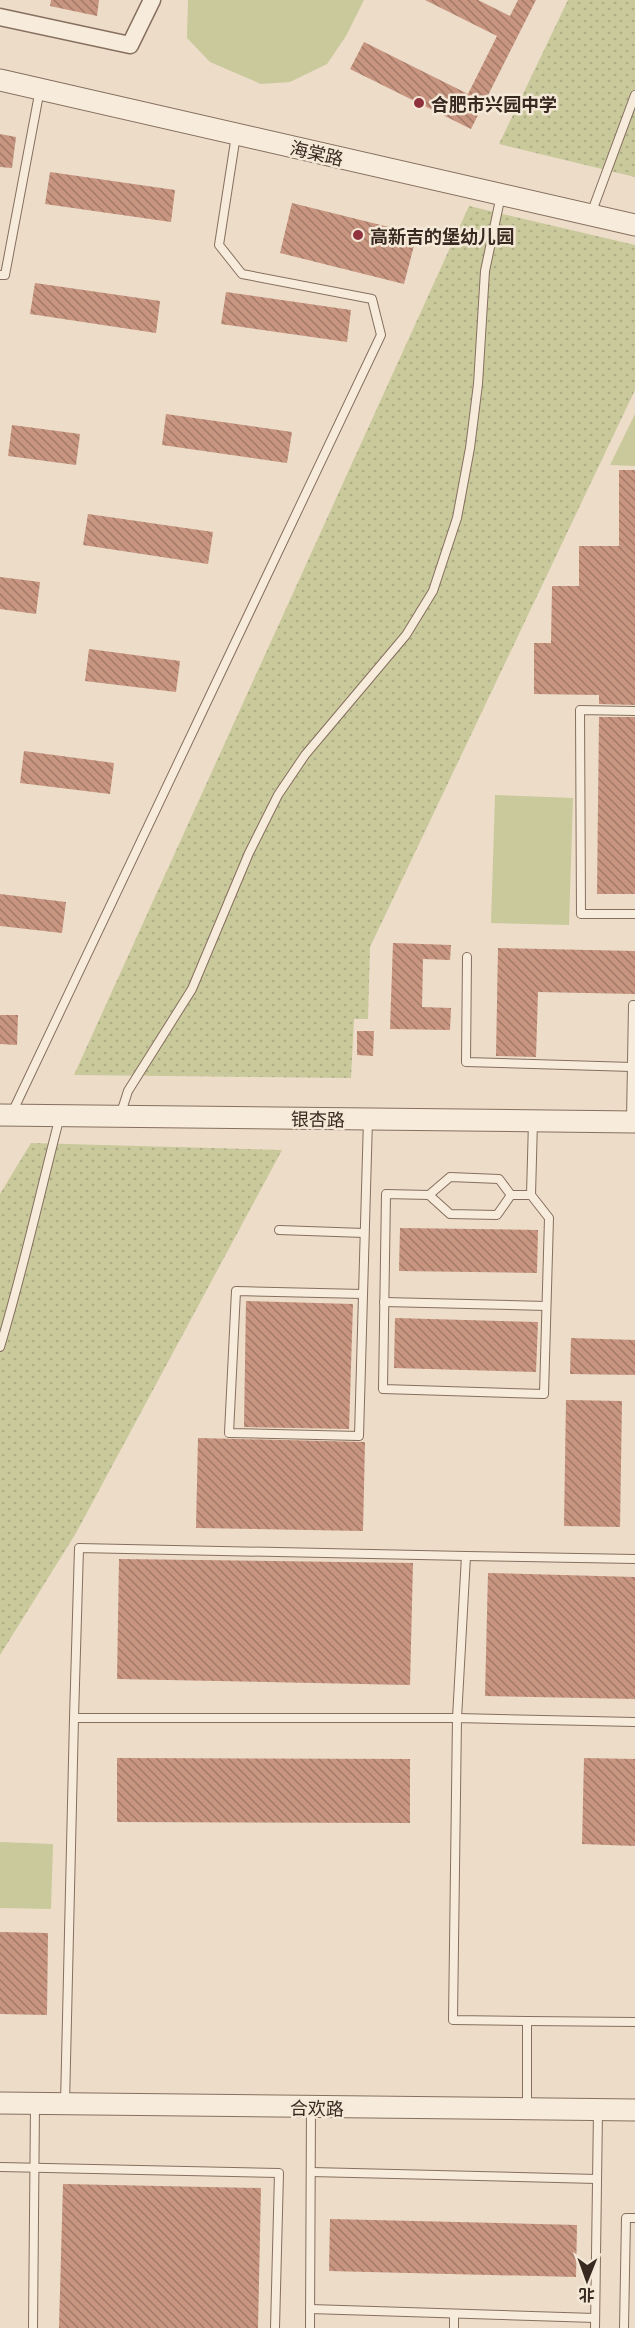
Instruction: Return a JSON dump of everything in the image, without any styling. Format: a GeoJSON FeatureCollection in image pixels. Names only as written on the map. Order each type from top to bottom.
{"type":"FeatureCollection","features":[{"type":"Feature","properties":{"kind":"street"},"geometry":{"type":"LineString","coordinates":[[0,17],[130,45],[152,0]]}},
{"type":"Feature","properties":{"kind":"street","name":"海棠路"},"geometry":{"type":"LineString","coordinates":[[0,80],[635,225]]}},
{"type":"Feature","properties":{"kind":"street","name":"银杏路"},"geometry":{"type":"LineString","coordinates":[[5,1115],[633,1122]]}},
{"type":"Feature","properties":{"kind":"street","name":"合欢路"},"geometry":{"type":"LineString","coordinates":[[0,2103],[635,2110]]}},
{"type":"Feature","properties":{"kind":"lane"},"geometry":{"type":"LineString","coordinates":[[0,275],[5,275],[40,89]]}},
{"type":"Feature","properties":{"kind":"lane"},"geometry":{"type":"LineString","coordinates":[[591,215],[635,95]]}},
{"type":"Feature","properties":{"kind":"lane"},"geometry":{"type":"LineString","coordinates":[[5,1115],[381,335],[372,299],[242,274],[219,245],[236,134]]}},
{"type":"Feature","properties":{"kind":"lane"},"geometry":{"type":"LineString","coordinates":[[120,1116],[128,1091],[192,989],[249,853],[278,795],[312,746],[406,635],[433,591],[457,518],[470,448],[478,384],[484,271],[501,195]]}},
{"type":"Feature","properties":{"kind":"lane"},"geometry":{"type":"LineString","coordinates":[[635,711],[580,710],[581,914],[635,914]]}},
{"type":"Feature","properties":{"kind":"lane"},"geometry":{"type":"LineString","coordinates":[[467,957],[466,1062],[632,1067]]}},
{"type":"Feature","properties":{"kind":"lane"},"geometry":{"type":"LineString","coordinates":[[633,1122],[633,1005],[635,1005]]}},
{"type":"Feature","properties":{"kind":"lane"},"geometry":{"type":"LineString","coordinates":[[0,1347],[17,1291],[60,1116]]}},
{"type":"Feature","properties":{"kind":"lane"},"geometry":{"type":"LineString","coordinates":[[363,1294],[236,1291],[230,1433],[359,1436],[368,1119]]}},
{"type":"Feature","properties":{"kind":"lane"},"geometry":{"type":"LineString","coordinates":[[511,1195],[497,1215],[450,1214],[429,1195],[386,1194],[383,1389],[543,1394],[549,1218],[531,1195],[533,1120]]}},
{"type":"Feature","properties":{"kind":"lane"},"geometry":{"type":"LineString","coordinates":[[429,1195],[450,1177],[499,1179],[511,1195]]}},
{"type":"Feature","properties":{"kind":"lane"},"geometry":{"type":"LineString","coordinates":[[511,1195],[531,1195]]}},
{"type":"Feature","properties":{"kind":"lane"},"geometry":{"type":"LineString","coordinates":[[279,1230],[364,1233]]}},
{"type":"Feature","properties":{"kind":"lane"},"geometry":{"type":"LineString","coordinates":[[384,1302],[546,1306]]}},
{"type":"Feature","properties":{"kind":"lane"},"geometry":{"type":"LineString","coordinates":[[65,2104],[79,1548],[635,1559]]}},
{"type":"Feature","properties":{"kind":"lane"},"geometry":{"type":"LineString","coordinates":[[466,1556],[457,1718],[453,2020],[635,2022]]}},
{"type":"Feature","properties":{"kind":"lane"},"geometry":{"type":"LineString","coordinates":[[74,1718],[457,1718],[635,1722]]}},
{"type":"Feature","properties":{"kind":"lane"},"geometry":{"type":"LineString","coordinates":[[527,2021],[527,2109]]}},
{"type":"Feature","properties":{"kind":"lane"},"geometry":{"type":"LineString","coordinates":[[33,2328],[35,2103]]}},
{"type":"Feature","properties":{"kind":"lane"},"geometry":{"type":"LineString","coordinates":[[310,2328],[311,2106]]}},
{"type":"Feature","properties":{"kind":"lane"},"geometry":{"type":"LineString","coordinates":[[595,2328],[598,2110]]}},
{"type":"Feature","properties":{"kind":"lane"},"geometry":{"type":"LineString","coordinates":[[0,2167],[279,2173],[275,2328]]}},
{"type":"Feature","properties":{"kind":"lane"},"geometry":{"type":"LineString","coordinates":[[311,2172],[597,2179]]}},
{"type":"Feature","properties":{"kind":"lane"},"geometry":{"type":"LineString","coordinates":[[624,2328],[626,2218],[635,2218]]}},
{"type":"Feature","properties":{"kind":"lane"},"geometry":{"type":"LineString","coordinates":[[310,2309],[595,2318]]}},
{"type":"Feature","properties":{"kind":"lane"},"geometry":{"type":"LineString","coordinates":[[454,2314],[454,2328]]}},
{"type":"Feature","properties":{"kind":"green space"},"geometry":{"type":"Polygon","coordinates":[[[188,0],[364,0],[346,36],[327,64],[290,82],[261,84],[210,62],[187,38],[188,0]]]}},
{"type":"Feature","properties":{"kind":"green space"},"geometry":{"type":"Polygon","coordinates":[[[568,0],[635,0],[635,177],[499,144],[568,0]]]}},
{"type":"Feature","properties":{"kind":"green space"},"geometry":{"type":"Polygon","coordinates":[[[469,206],[635,245],[635,390],[370,947],[368,1019],[354,1019],[351,1078],[74,1075],[469,206]]]}},
{"type":"Feature","properties":{"kind":"green space"},"geometry":{"type":"Polygon","coordinates":[[[635,414],[635,466],[610,465],[635,414]]]}},
{"type":"Feature","properties":{"kind":"green space"},"geometry":{"type":"Polygon","coordinates":[[[495,795],[573,798],[569,925],[491,923],[495,795]]]}},
{"type":"Feature","properties":{"kind":"green space"},"geometry":{"type":"Polygon","coordinates":[[[31,1143],[282,1150],[76,1533],[0,1655],[0,1194],[31,1143]]]}},
{"type":"Feature","properties":{"kind":"green space"},"geometry":{"type":"Polygon","coordinates":[[[0,1842],[53,1844],[51,1909],[0,1908],[0,1842]]]}},
{"type":"Feature","properties":{"kind":"building"},"geometry":{"type":"Polygon","coordinates":[[[51,0],[99,0],[97,16],[50,6],[51,0]]]}},
{"type":"Feature","properties":{"kind":"building"},"geometry":{"type":"Polygon","coordinates":[[[425,0],[478,0],[510,16],[518,0],[536,0],[471,129],[350,69],[364,42],[468,94],[497,36],[425,0]]]}},
{"type":"Feature","properties":{"kind":"building"},"geometry":{"type":"Polygon","coordinates":[[[0,134],[16,137],[12,168],[0,167],[0,134]]]}},
{"type":"Feature","properties":{"kind":"building"},"geometry":{"type":"Polygon","coordinates":[[[50,172],[175,190],[171,222],[45,204],[50,172]]]}},
{"type":"Feature","properties":{"kind":"building"},"geometry":{"type":"Polygon","coordinates":[[[292,203],[417,234],[404,284],[280,253],[292,203]]]}},
{"type":"Feature","properties":{"kind":"building"},"geometry":{"type":"Polygon","coordinates":[[[35,283],[160,301],[156,333],[30,314],[35,283]]]}},
{"type":"Feature","properties":{"kind":"building"},"geometry":{"type":"Polygon","coordinates":[[[226,292],[351,310],[347,342],[221,324],[226,292]]]}},
{"type":"Feature","properties":{"kind":"building"},"geometry":{"type":"Polygon","coordinates":[[[166,414],[292,432],[287,463],[162,445],[166,414]]]}},
{"type":"Feature","properties":{"kind":"building"},"geometry":{"type":"Polygon","coordinates":[[[12,425],[80,434],[76,465],[8,456],[12,425]]]}},
{"type":"Feature","properties":{"kind":"building"},"geometry":{"type":"Polygon","coordinates":[[[619,470],[635,470],[635,705],[599,704],[599,695],[534,694],[534,643],[551,643],[552,586],[579,586],[579,546],[619,546],[619,470]]]}},
{"type":"Feature","properties":{"kind":"building"},"geometry":{"type":"Polygon","coordinates":[[[88,514],[213,532],[208,564],[83,545],[88,514]]]}},
{"type":"Feature","properties":{"kind":"building"},"geometry":{"type":"Polygon","coordinates":[[[0,577],[40,582],[36,614],[0,609],[0,577]]]}},
{"type":"Feature","properties":{"kind":"building"},"geometry":{"type":"Polygon","coordinates":[[[89,649],[180,661],[176,692],[85,681],[89,649]]]}},
{"type":"Feature","properties":{"kind":"building"},"geometry":{"type":"Polygon","coordinates":[[[599,717],[635,717],[635,894],[597,894],[599,717]]]}},
{"type":"Feature","properties":{"kind":"building"},"geometry":{"type":"Polygon","coordinates":[[[24,751],[114,763],[110,794],[20,783],[24,751]]]}},
{"type":"Feature","properties":{"kind":"building"},"geometry":{"type":"Polygon","coordinates":[[[0,894],[66,902],[62,933],[0,926],[0,894]]]}},
{"type":"Feature","properties":{"kind":"building"},"geometry":{"type":"Polygon","coordinates":[[[393,943],[451,945],[450,960],[423,959],[422,1007],[451,1008],[450,1030],[390,1029],[393,943]]]}},
{"type":"Feature","properties":{"kind":"building"},"geometry":{"type":"Polygon","coordinates":[[[498,948],[635,951],[635,994],[538,992],[536,1057],[496,1056],[498,948]]]}},
{"type":"Feature","properties":{"kind":"building"},"geometry":{"type":"Polygon","coordinates":[[[0,1015],[18,1015],[17,1045],[0,1044],[0,1015]]]}},
{"type":"Feature","properties":{"kind":"building"},"geometry":{"type":"Polygon","coordinates":[[[357,1031],[374,1031],[373,1056],[357,1055],[357,1031]]]}},
{"type":"Feature","properties":{"kind":"building"},"geometry":{"type":"Polygon","coordinates":[[[400,1228],[538,1230],[537,1273],[399,1271],[400,1228]]]}},
{"type":"Feature","properties":{"kind":"building"},"geometry":{"type":"Polygon","coordinates":[[[246,1301],[353,1304],[349,1429],[244,1427],[246,1301]]]}},
{"type":"Feature","properties":{"kind":"building"},"geometry":{"type":"Polygon","coordinates":[[[395,1318],[538,1322],[536,1372],[394,1368],[395,1318]]]}},
{"type":"Feature","properties":{"kind":"building"},"geometry":{"type":"Polygon","coordinates":[[[571,1338],[635,1340],[635,1375],[570,1374],[571,1338]]]}},
{"type":"Feature","properties":{"kind":"building"},"geometry":{"type":"Polygon","coordinates":[[[566,1400],[622,1401],[620,1527],[564,1526],[566,1400]]]}},
{"type":"Feature","properties":{"kind":"building"},"geometry":{"type":"Polygon","coordinates":[[[198,1438],[365,1442],[363,1531],[196,1528],[198,1438]]]}},
{"type":"Feature","properties":{"kind":"building"},"geometry":{"type":"Polygon","coordinates":[[[119,1559],[413,1563],[410,1685],[117,1679],[119,1559]]]}},
{"type":"Feature","properties":{"kind":"building"},"geometry":{"type":"Polygon","coordinates":[[[488,1573],[635,1577],[635,1699],[485,1696],[488,1573]]]}},
{"type":"Feature","properties":{"kind":"building"},"geometry":{"type":"Polygon","coordinates":[[[117,1758],[410,1759],[410,1823],[117,1822],[117,1758]]]}},
{"type":"Feature","properties":{"kind":"building"},"geometry":{"type":"Polygon","coordinates":[[[584,1758],[635,1759],[635,1846],[582,1844],[584,1758]]]}},
{"type":"Feature","properties":{"kind":"building"},"geometry":{"type":"Polygon","coordinates":[[[0,1932],[48,1933],[47,2015],[0,2014],[0,1932]]]}},
{"type":"Feature","properties":{"kind":"building"},"geometry":{"type":"Polygon","coordinates":[[[63,2184],[261,2188],[258,2328],[59,2328],[63,2184]]]}},
{"type":"Feature","properties":{"kind":"building"},"geometry":{"type":"Polygon","coordinates":[[[330,2219],[577,2225],[576,2277],[329,2271],[330,2219]]]}},
{"type":"Feature","properties":{"kind":"place","name":"合肥市兴园中学"},"geometry":{"type":"Point","coordinates":[419,103]}},
{"type":"Feature","properties":{"kind":"place","name":"高新吉的堡幼儿园"},"geometry":{"type":"Point","coordinates":[358,235]}}]}
